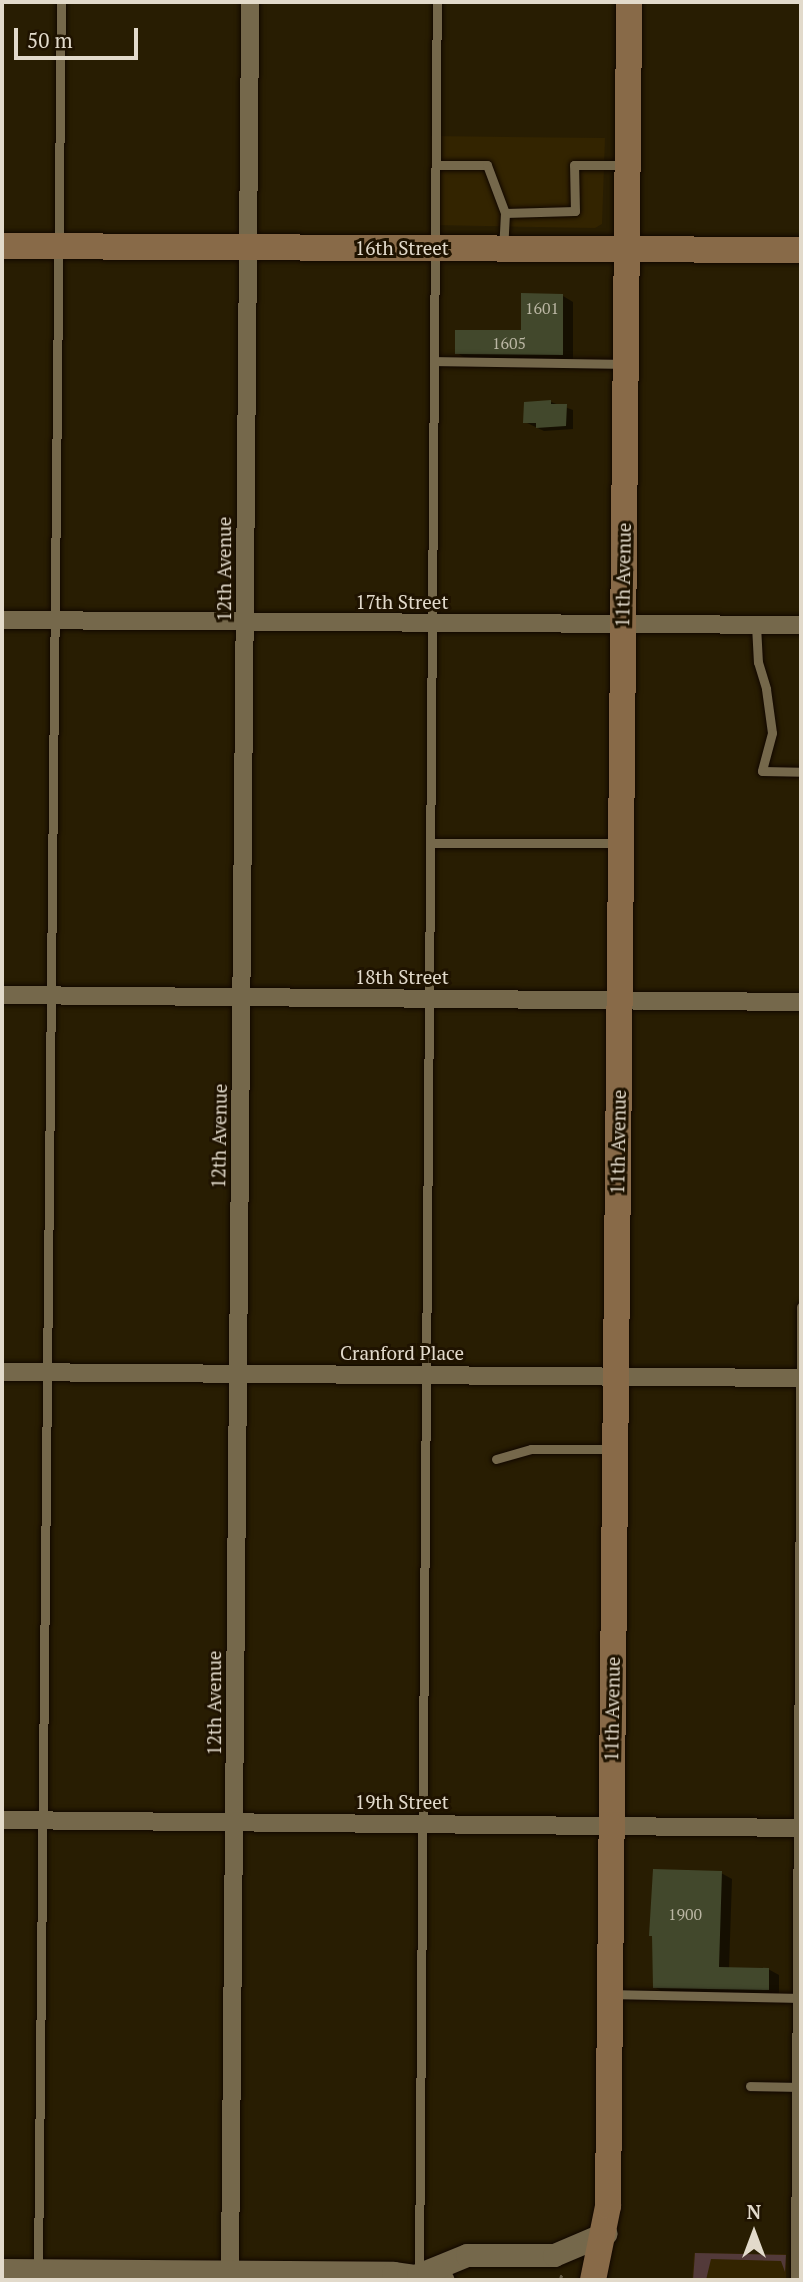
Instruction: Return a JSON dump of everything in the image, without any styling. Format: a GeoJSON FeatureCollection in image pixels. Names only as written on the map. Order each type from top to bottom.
{"type":"FeatureCollection","features":[{"type":"Feature","properties":{"kind":"main road","name":"11th Avenue"},"geometry":{"type":"LineString","coordinates":[[593,2280],[606,2233],[610,1994],[620,843],[629,249],[629,2]]}},
{"type":"Feature","properties":{"kind":"main road","name":"16th Street"},"geometry":{"type":"LineString","coordinates":[[2,246],[801,250]]}},
{"type":"Feature","properties":{"kind":"street","name":"12th Avenue"},"geometry":{"type":"LineString","coordinates":[[230,2271],[250,2]]}},
{"type":"Feature","properties":{"kind":"street","name":"17th Street"},"geometry":{"type":"LineString","coordinates":[[2,620],[801,625]]}},
{"type":"Feature","properties":{"kind":"street","name":"18th Street"},"geometry":{"type":"LineString","coordinates":[[2,995],[801,1002]]}},
{"type":"Feature","properties":{"kind":"street","name":"Cranford Place"},"geometry":{"type":"LineString","coordinates":[[2,1371],[801,1378]]}},
{"type":"Feature","properties":{"kind":"street","name":"19th Street"},"geometry":{"type":"LineString","coordinates":[[2,1820],[800,1828]]}},
{"type":"Feature","properties":{"kind":"street"},"geometry":{"type":"LineString","coordinates":[[423,2277],[467,2255],[554,2255],[606,2233]]}},
{"type":"Feature","properties":{"kind":"street"},"geometry":{"type":"LineString","coordinates":[[2,2270],[230,2271],[423,2277],[443,2280]]}},
{"type":"Feature","properties":{"kind":"lane"},"geometry":{"type":"LineString","coordinates":[[38,2270],[61,2]]}},
{"type":"Feature","properties":{"kind":"lane"},"geometry":{"type":"LineString","coordinates":[[423,2277],[424,1375],[437,2]]}},
{"type":"Feature","properties":{"kind":"lane"},"geometry":{"type":"LineString","coordinates":[[436,165],[487,165],[505,213],[503,248]]}},
{"type":"Feature","properties":{"kind":"lane"},"geometry":{"type":"LineString","coordinates":[[505,213],[575,211],[574,166],[629,166]]}},
{"type":"Feature","properties":{"kind":"lane"},"geometry":{"type":"LineString","coordinates":[[434,361],[626,364]]}},
{"type":"Feature","properties":{"kind":"lane"},"geometry":{"type":"LineString","coordinates":[[756,625],[758,662],[772,733],[762,771],[801,772]]}},
{"type":"Feature","properties":{"kind":"lane"},"geometry":{"type":"LineString","coordinates":[[430,843],[620,843]]}},
{"type":"Feature","properties":{"kind":"lane"},"geometry":{"type":"LineString","coordinates":[[795,2280],[800,1828],[801,1307]]}},
{"type":"Feature","properties":{"kind":"lane"},"geometry":{"type":"LineString","coordinates":[[496,1459],[531,1449],[615,1449]]}},
{"type":"Feature","properties":{"kind":"lane"},"geometry":{"type":"LineString","coordinates":[[610,1994],[797,1998]]}},
{"type":"Feature","properties":{"kind":"lane"},"geometry":{"type":"LineString","coordinates":[[750,2087],[797,2087]]}},
{"type":"Feature","properties":{"kind":"shaded area"},"geometry":{"type":"Polygon","coordinates":[[[431,136],[605,138],[602,224],[595,228],[431,225],[431,136]]]}},
{"type":"Feature","properties":{"kind":"shaded area"},"geometry":{"type":"Polygon","coordinates":[[[694,2253],[786,2254],[786,2280],[692,2280],[694,2253]]]}},
{"type":"Feature","properties":{"kind":"shaded area"},"geometry":{"type":"Polygon","coordinates":[[[695,2253],[786,2255],[785,2272],[781,2261],[711,2259],[706,2280],[693,2280],[695,2253]]]}},
{"type":"Feature","properties":{"kind":"building"},"geometry":{"type":"Polygon","coordinates":[[[521,293],[563,294],[563,355],[455,354],[455,330],[521,330],[521,293]]]}},
{"type":"Feature","properties":{"kind":"building"},"geometry":{"type":"Polygon","coordinates":[[[551,400],[551,404],[567,404],[566,426],[536,428],[536,423],[523,423],[524,402],[551,400]]]}},
{"type":"Feature","properties":{"kind":"building"},"geometry":{"type":"Polygon","coordinates":[[[653,1869],[722,1871],[719,1967],[769,1968],[769,1990],[653,1988],[652,1936],[649,1936],[653,1869]]]}}]}
